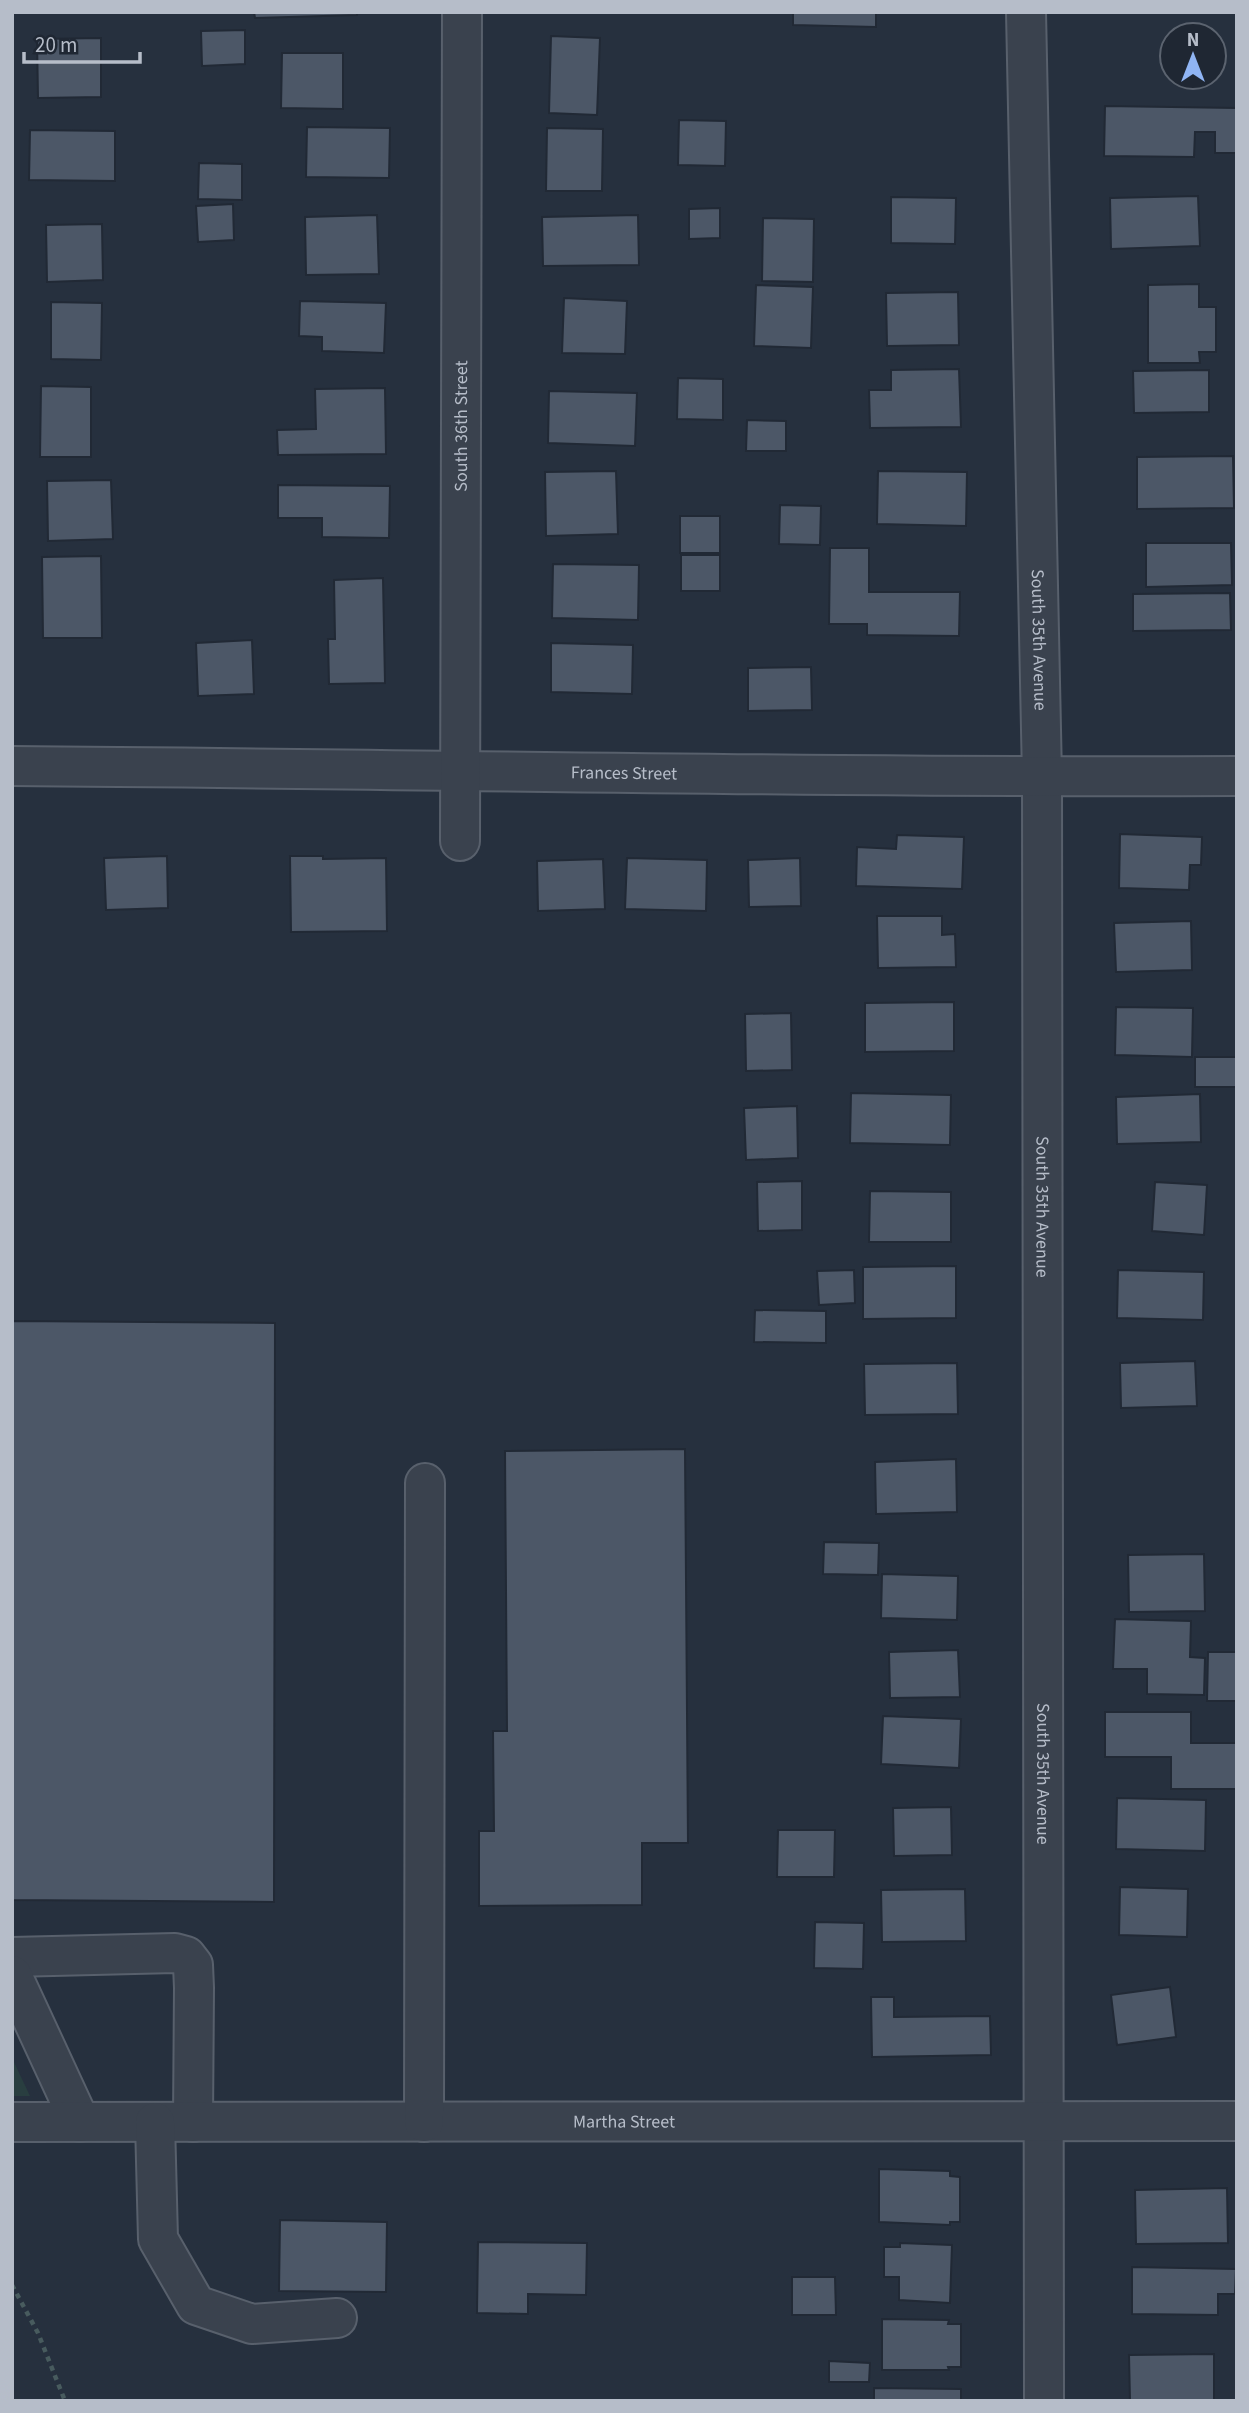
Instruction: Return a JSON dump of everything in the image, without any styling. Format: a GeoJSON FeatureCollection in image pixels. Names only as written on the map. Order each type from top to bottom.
{"type":"FeatureCollection","features":[{"type":"Feature","properties":{"kind":"street","name":"South 36th Street"},"geometry":{"type":"LineString","coordinates":[[460,841],[462,12]]}},
{"type":"Feature","properties":{"kind":"street","name":"South 35th Avenue"},"geometry":{"type":"LineString","coordinates":[[1026,12],[1042,777],[1044,2401]]}},
{"type":"Feature","properties":{"kind":"street","name":"Frances Street"},"geometry":{"type":"LineString","coordinates":[[12,766],[1042,777],[1237,776]]}},
{"type":"Feature","properties":{"kind":"street"},"geometry":{"type":"LineString","coordinates":[[424,2122],[425,1483]]}},
{"type":"Feature","properties":{"kind":"street"},"geometry":{"type":"LineString","coordinates":[[12,1957],[175,1953],[186,1956],[193,1965],[194,1988],[192,2122]]}},
{"type":"Feature","properties":{"kind":"street"},"geometry":{"type":"LineString","coordinates":[[12,1975],[80,2122]]}},
{"type":"Feature","properties":{"kind":"street","name":"Martha Street"},"geometry":{"type":"LineString","coordinates":[[12,2122],[1237,2122]]}},
{"type":"Feature","properties":{"kind":"street"},"geometry":{"type":"LineString","coordinates":[[155,2122],[158,2239],[196,2305],[252,2324],[337,2318]]}},
{"type":"Feature","properties":{"kind":"path"},"geometry":{"type":"LineString","coordinates":[[12,2285],[38,2333],[65,2401]]}},
{"type":"Feature","properties":{"kind":"green space"},"geometry":{"type":"Polygon","coordinates":[[[12,2058],[30,2096],[12,2096],[12,2058]]]}},
{"type":"Feature","properties":{"kind":"building"},"geometry":{"type":"Polygon","coordinates":[[[254,12],[357,12],[357,15],[255,18],[254,12]]]}},
{"type":"Feature","properties":{"kind":"building"},"geometry":{"type":"Polygon","coordinates":[[[793,12],[876,12],[876,27],[793,25],[793,12]]]}},
{"type":"Feature","properties":{"kind":"building"},"geometry":{"type":"Polygon","coordinates":[[[245,30],[245,64],[202,66],[201,31],[245,30]]]}},
{"type":"Feature","properties":{"kind":"building"},"geometry":{"type":"Polygon","coordinates":[[[551,36],[600,38],[597,115],[549,113],[551,36]]]}},
{"type":"Feature","properties":{"kind":"building"},"geometry":{"type":"Polygon","coordinates":[[[101,38],[101,97],[38,98],[37,39],[101,38]]]}},
{"type":"Feature","properties":{"kind":"building"},"geometry":{"type":"Polygon","coordinates":[[[282,53],[343,53],[343,109],[281,108],[282,53]]]}},
{"type":"Feature","properties":{"kind":"building"},"geometry":{"type":"Polygon","coordinates":[[[1105,106],[1237,108],[1237,153],[1215,153],[1215,132],[1195,132],[1194,157],[1104,156],[1105,106]]]}},
{"type":"Feature","properties":{"kind":"building"},"geometry":{"type":"Polygon","coordinates":[[[679,120],[726,121],[725,166],[678,165],[679,120]]]}},
{"type":"Feature","properties":{"kind":"building"},"geometry":{"type":"Polygon","coordinates":[[[307,127],[390,128],[389,178],[306,177],[307,127]]]}},
{"type":"Feature","properties":{"kind":"building"},"geometry":{"type":"Polygon","coordinates":[[[547,128],[603,129],[602,191],[546,191],[547,128]]]}},
{"type":"Feature","properties":{"kind":"building"},"geometry":{"type":"Polygon","coordinates":[[[30,130],[115,131],[115,181],[29,180],[30,130]]]}},
{"type":"Feature","properties":{"kind":"building"},"geometry":{"type":"Polygon","coordinates":[[[199,163],[242,164],[242,200],[198,199],[199,163]]]}},
{"type":"Feature","properties":{"kind":"building"},"geometry":{"type":"Polygon","coordinates":[[[1198,196],[1200,246],[1111,249],[1110,198],[1198,196]]]}},
{"type":"Feature","properties":{"kind":"building"},"geometry":{"type":"Polygon","coordinates":[[[891,197],[956,198],[955,244],[891,243],[891,197]]]}},
{"type":"Feature","properties":{"kind":"building"},"geometry":{"type":"Polygon","coordinates":[[[233,204],[234,240],[198,242],[196,206],[233,204]]]}},
{"type":"Feature","properties":{"kind":"building"},"geometry":{"type":"Polygon","coordinates":[[[720,208],[720,238],[689,239],[689,209],[720,208]]]}},
{"type":"Feature","properties":{"kind":"building"},"geometry":{"type":"Polygon","coordinates":[[[377,215],[379,274],[306,275],[305,217],[377,215]]]}},
{"type":"Feature","properties":{"kind":"building"},"geometry":{"type":"Polygon","coordinates":[[[638,215],[639,265],[543,266],[542,217],[638,215]]]}},
{"type":"Feature","properties":{"kind":"building"},"geometry":{"type":"Polygon","coordinates":[[[763,218],[814,219],[813,282],[762,281],[763,218]]]}},
{"type":"Feature","properties":{"kind":"building"},"geometry":{"type":"Polygon","coordinates":[[[102,224],[103,280],[47,282],[46,225],[102,224]]]}},
{"type":"Feature","properties":{"kind":"building"},"geometry":{"type":"Polygon","coordinates":[[[1199,284],[1199,307],[1216,307],[1216,352],[1199,352],[1200,363],[1148,363],[1148,285],[1199,284]]]}},
{"type":"Feature","properties":{"kind":"building"},"geometry":{"type":"Polygon","coordinates":[[[756,285],[813,287],[811,348],[754,346],[756,285]]]}},
{"type":"Feature","properties":{"kind":"building"},"geometry":{"type":"Polygon","coordinates":[[[958,292],[959,345],[887,346],[886,293],[958,292]]]}},
{"type":"Feature","properties":{"kind":"building"},"geometry":{"type":"Polygon","coordinates":[[[564,298],[627,301],[625,354],[562,353],[564,298]]]}},
{"type":"Feature","properties":{"kind":"building"},"geometry":{"type":"Polygon","coordinates":[[[300,301],[386,303],[384,353],[322,351],[322,337],[299,336],[300,301]]]}},
{"type":"Feature","properties":{"kind":"building"},"geometry":{"type":"Polygon","coordinates":[[[51,302],[102,303],[101,360],[51,359],[51,302]]]}},
{"type":"Feature","properties":{"kind":"building"},"geometry":{"type":"Polygon","coordinates":[[[959,369],[961,427],[870,428],[869,390],[891,390],[891,370],[959,369]]]}},
{"type":"Feature","properties":{"kind":"building"},"geometry":{"type":"Polygon","coordinates":[[[1209,370],[1209,412],[1134,413],[1133,371],[1209,370]]]}},
{"type":"Feature","properties":{"kind":"building"},"geometry":{"type":"Polygon","coordinates":[[[678,378],[723,379],[723,420],[677,419],[678,378]]]}},
{"type":"Feature","properties":{"kind":"building"},"geometry":{"type":"Polygon","coordinates":[[[41,386],[91,387],[91,457],[40,457],[41,386]]]}},
{"type":"Feature","properties":{"kind":"building"},"geometry":{"type":"Polygon","coordinates":[[[385,388],[386,454],[278,455],[277,430],[316,429],[315,389],[385,388]]]}},
{"type":"Feature","properties":{"kind":"building"},"geometry":{"type":"Polygon","coordinates":[[[549,391],[637,393],[635,446],[548,443],[549,391]]]}},
{"type":"Feature","properties":{"kind":"building"},"geometry":{"type":"Polygon","coordinates":[[[747,420],[786,421],[786,451],[746,451],[747,420]]]}},
{"type":"Feature","properties":{"kind":"building"},"geometry":{"type":"Polygon","coordinates":[[[1233,456],[1234,508],[1137,509],[1137,457],[1233,456]]]}},
{"type":"Feature","properties":{"kind":"building"},"geometry":{"type":"Polygon","coordinates":[[[616,471],[618,534],[546,536],[545,472],[616,471]]]}},
{"type":"Feature","properties":{"kind":"building"},"geometry":{"type":"Polygon","coordinates":[[[878,471],[967,472],[966,526],[877,524],[878,471]]]}},
{"type":"Feature","properties":{"kind":"building"},"geometry":{"type":"Polygon","coordinates":[[[111,480],[113,539],[48,541],[47,481],[111,480]]]}},
{"type":"Feature","properties":{"kind":"building"},"geometry":{"type":"Polygon","coordinates":[[[278,485],[390,486],[389,538],[322,537],[322,518],[278,518],[278,485]]]}},
{"type":"Feature","properties":{"kind":"building"},"geometry":{"type":"Polygon","coordinates":[[[780,505],[821,506],[820,545],[779,544],[780,505]]]}},
{"type":"Feature","properties":{"kind":"building"},"geometry":{"type":"Polygon","coordinates":[[[680,516],[720,516],[720,553],[680,553],[680,516]]]}},
{"type":"Feature","properties":{"kind":"building"},"geometry":{"type":"Polygon","coordinates":[[[1146,543],[1231,543],[1232,585],[1146,587],[1146,543]]]}},
{"type":"Feature","properties":{"kind":"building"},"geometry":{"type":"Polygon","coordinates":[[[830,548],[869,548],[869,592],[960,592],[959,636],[867,635],[867,624],[829,624],[830,548]]]}},
{"type":"Feature","properties":{"kind":"building"},"geometry":{"type":"Polygon","coordinates":[[[681,555],[720,555],[720,591],[681,591],[681,555]]]}},
{"type":"Feature","properties":{"kind":"building"},"geometry":{"type":"Polygon","coordinates":[[[101,556],[102,638],[43,638],[42,557],[101,556]]]}},
{"type":"Feature","properties":{"kind":"building"},"geometry":{"type":"Polygon","coordinates":[[[553,564],[639,565],[638,620],[552,618],[553,564]]]}},
{"type":"Feature","properties":{"kind":"building"},"geometry":{"type":"Polygon","coordinates":[[[383,578],[385,683],[329,684],[328,639],[335,639],[334,580],[383,578]]]}},
{"type":"Feature","properties":{"kind":"building"},"geometry":{"type":"Polygon","coordinates":[[[1230,593],[1231,630],[1133,631],[1133,594],[1230,593]]]}},
{"type":"Feature","properties":{"kind":"building"},"geometry":{"type":"Polygon","coordinates":[[[252,640],[254,694],[198,696],[196,643],[252,640]]]}},
{"type":"Feature","properties":{"kind":"building"},"geometry":{"type":"Polygon","coordinates":[[[551,643],[633,645],[632,694],[551,692],[551,643]]]}},
{"type":"Feature","properties":{"kind":"building"},"geometry":{"type":"Polygon","coordinates":[[[811,667],[812,710],[748,711],[748,668],[811,667]]]}},
{"type":"Feature","properties":{"kind":"building"},"geometry":{"type":"Polygon","coordinates":[[[1120,834],[1202,837],[1201,865],[1190,865],[1189,890],[1119,888],[1120,834]]]}},
{"type":"Feature","properties":{"kind":"building"},"geometry":{"type":"Polygon","coordinates":[[[897,835],[964,837],[962,889],[856,886],[857,847],[896,849],[897,835]]]}},
{"type":"Feature","properties":{"kind":"building"},"geometry":{"type":"Polygon","coordinates":[[[167,856],[168,908],[106,910],[104,858],[167,856]]]}},
{"type":"Feature","properties":{"kind":"building"},"geometry":{"type":"Polygon","coordinates":[[[290,856],[323,856],[323,859],[386,858],[387,931],[291,932],[290,856]]]}},
{"type":"Feature","properties":{"kind":"building"},"geometry":{"type":"Polygon","coordinates":[[[627,858],[707,860],[706,911],[625,909],[627,858]]]}},
{"type":"Feature","properties":{"kind":"building"},"geometry":{"type":"Polygon","coordinates":[[[800,858],[801,906],[749,907],[748,860],[800,858]]]}},
{"type":"Feature","properties":{"kind":"building"},"geometry":{"type":"Polygon","coordinates":[[[603,859],[605,909],[538,911],[537,861],[603,859]]]}},
{"type":"Feature","properties":{"kind":"building"},"geometry":{"type":"Polygon","coordinates":[[[877,916],[942,916],[942,935],[955,934],[956,967],[878,968],[877,916]]]}},
{"type":"Feature","properties":{"kind":"building"},"geometry":{"type":"Polygon","coordinates":[[[1191,921],[1192,970],[1116,972],[1114,923],[1191,921]]]}},
{"type":"Feature","properties":{"kind":"building"},"geometry":{"type":"Polygon","coordinates":[[[954,1002],[954,1051],[865,1052],[865,1003],[954,1002]]]}},
{"type":"Feature","properties":{"kind":"building"},"geometry":{"type":"Polygon","coordinates":[[[1116,1007],[1193,1008],[1192,1057],[1115,1055],[1116,1007]]]}},
{"type":"Feature","properties":{"kind":"building"},"geometry":{"type":"Polygon","coordinates":[[[791,1013],[792,1070],[746,1071],[745,1014],[791,1013]]]}},
{"type":"Feature","properties":{"kind":"building"},"geometry":{"type":"Polygon","coordinates":[[[1195,1057],[1237,1057],[1237,1087],[1195,1087],[1195,1057]]]}},
{"type":"Feature","properties":{"kind":"building"},"geometry":{"type":"Polygon","coordinates":[[[851,1093],[951,1095],[950,1145],[850,1143],[851,1093]]]}},
{"type":"Feature","properties":{"kind":"building"},"geometry":{"type":"Polygon","coordinates":[[[1200,1094],[1201,1142],[1117,1144],[1116,1097],[1200,1094]]]}},
{"type":"Feature","properties":{"kind":"building"},"geometry":{"type":"Polygon","coordinates":[[[797,1106],[798,1158],[746,1160],[744,1108],[797,1106]]]}},
{"type":"Feature","properties":{"kind":"building"},"geometry":{"type":"Polygon","coordinates":[[[802,1181],[802,1230],[758,1231],[757,1182],[802,1181]]]}},
{"type":"Feature","properties":{"kind":"building"},"geometry":{"type":"Polygon","coordinates":[[[1155,1182],[1207,1185],[1204,1235],[1152,1231],[1155,1182]]]}},
{"type":"Feature","properties":{"kind":"building"},"geometry":{"type":"Polygon","coordinates":[[[870,1191],[951,1192],[951,1242],[869,1242],[870,1191]]]}},
{"type":"Feature","properties":{"kind":"building"},"geometry":{"type":"Polygon","coordinates":[[[956,1266],[956,1318],[863,1319],[863,1267],[956,1266]]]}},
{"type":"Feature","properties":{"kind":"building"},"geometry":{"type":"Polygon","coordinates":[[[854,1270],[855,1303],[819,1305],[817,1271],[854,1270]]]}},
{"type":"Feature","properties":{"kind":"building"},"geometry":{"type":"Polygon","coordinates":[[[1118,1270],[1204,1272],[1203,1320],[1117,1318],[1118,1270]]]}},
{"type":"Feature","properties":{"kind":"building"},"geometry":{"type":"Polygon","coordinates":[[[755,1310],[826,1311],[826,1343],[754,1342],[755,1310]]]}},
{"type":"Feature","properties":{"kind":"building"},"geometry":{"type":"Polygon","coordinates":[[[12,1321],[275,1323],[274,1902],[12,1900],[12,1321]]]}},
{"type":"Feature","properties":{"kind":"building"},"geometry":{"type":"Polygon","coordinates":[[[1195,1361],[1197,1406],[1121,1408],[1120,1363],[1195,1361]]]}},
{"type":"Feature","properties":{"kind":"building"},"geometry":{"type":"Polygon","coordinates":[[[957,1363],[958,1414],[865,1415],[864,1364],[957,1363]]]}},
{"type":"Feature","properties":{"kind":"building"},"geometry":{"type":"Polygon","coordinates":[[[685,1449],[688,1843],[642,1843],[642,1905],[479,1906],[479,1831],[494,1831],[493,1731],[507,1731],[505,1451],[685,1449]]]}},
{"type":"Feature","properties":{"kind":"building"},"geometry":{"type":"Polygon","coordinates":[[[956,1459],[957,1512],[876,1514],[875,1462],[956,1459]]]}},
{"type":"Feature","properties":{"kind":"building"},"geometry":{"type":"Polygon","coordinates":[[[824,1542],[879,1543],[878,1575],[823,1574],[824,1542]]]}},
{"type":"Feature","properties":{"kind":"building"},"geometry":{"type":"Polygon","coordinates":[[[1204,1554],[1205,1611],[1129,1612],[1128,1555],[1204,1554]]]}},
{"type":"Feature","properties":{"kind":"building"},"geometry":{"type":"Polygon","coordinates":[[[882,1574],[958,1576],[957,1620],[881,1618],[882,1574]]]}},
{"type":"Feature","properties":{"kind":"building"},"geometry":{"type":"Polygon","coordinates":[[[1115,1619],[1191,1621],[1190,1657],[1205,1658],[1204,1695],[1147,1694],[1147,1669],[1113,1669],[1115,1619]]]}},
{"type":"Feature","properties":{"kind":"building"},"geometry":{"type":"Polygon","coordinates":[[[958,1650],[960,1697],[890,1698],[889,1652],[958,1650]]]}},
{"type":"Feature","properties":{"kind":"building"},"geometry":{"type":"Polygon","coordinates":[[[1208,1652],[1237,1652],[1237,1701],[1207,1701],[1208,1652]]]}},
{"type":"Feature","properties":{"kind":"building"},"geometry":{"type":"Polygon","coordinates":[[[1105,1712],[1191,1712],[1191,1743],[1237,1743],[1237,1789],[1171,1789],[1171,1757],[1105,1757],[1105,1712]]]}},
{"type":"Feature","properties":{"kind":"building"},"geometry":{"type":"Polygon","coordinates":[[[883,1716],[961,1719],[959,1768],[881,1764],[883,1716]]]}},
{"type":"Feature","properties":{"kind":"building"},"geometry":{"type":"Polygon","coordinates":[[[1117,1798],[1206,1800],[1205,1851],[1116,1849],[1117,1798]]]}},
{"type":"Feature","properties":{"kind":"building"},"geometry":{"type":"Polygon","coordinates":[[[951,1807],[952,1855],[894,1856],[893,1808],[951,1807]]]}},
{"type":"Feature","properties":{"kind":"building"},"geometry":{"type":"Polygon","coordinates":[[[778,1830],[835,1830],[834,1877],[777,1877],[778,1830]]]}},
{"type":"Feature","properties":{"kind":"building"},"geometry":{"type":"Polygon","coordinates":[[[1120,1887],[1188,1889],[1187,1937],[1119,1935],[1120,1887]]]}},
{"type":"Feature","properties":{"kind":"building"},"geometry":{"type":"Polygon","coordinates":[[[965,1889],[966,1941],[882,1942],[881,1890],[965,1889]]]}},
{"type":"Feature","properties":{"kind":"building"},"geometry":{"type":"Polygon","coordinates":[[[815,1922],[864,1923],[863,1969],[814,1968],[815,1922]]]}},
{"type":"Feature","properties":{"kind":"building"},"geometry":{"type":"Polygon","coordinates":[[[1170,1987],[1176,2037],[1117,2045],[1111,1995],[1170,1987]]]}},
{"type":"Feature","properties":{"kind":"building"},"geometry":{"type":"Polygon","coordinates":[[[871,1997],[894,1997],[894,2017],[990,2016],[991,2055],[872,2057],[871,1997]]]}},
{"type":"Feature","properties":{"kind":"building"},"geometry":{"type":"Polygon","coordinates":[[[879,2169],[950,2171],[950,2176],[960,2177],[960,2222],[950,2222],[950,2225],[879,2222],[879,2169]]]}},
{"type":"Feature","properties":{"kind":"building"},"geometry":{"type":"Polygon","coordinates":[[[1227,2188],[1228,2243],[1136,2244],[1135,2190],[1227,2188]]]}},
{"type":"Feature","properties":{"kind":"building"},"geometry":{"type":"Polygon","coordinates":[[[280,2220],[387,2222],[386,2292],[279,2291],[280,2220]]]}},
{"type":"Feature","properties":{"kind":"building"},"geometry":{"type":"Polygon","coordinates":[[[478,2242],[587,2243],[586,2295],[528,2294],[528,2314],[477,2313],[478,2242]]]}},
{"type":"Feature","properties":{"kind":"building"},"geometry":{"type":"Polygon","coordinates":[[[900,2243],[952,2245],[950,2303],[899,2300],[899,2277],[884,2277],[884,2247],[900,2247],[900,2243]]]}},
{"type":"Feature","properties":{"kind":"building"},"geometry":{"type":"Polygon","coordinates":[[[1132,2267],[1236,2269],[1235,2294],[1218,2294],[1218,2315],[1132,2314],[1132,2267]]]}},
{"type":"Feature","properties":{"kind":"building"},"geometry":{"type":"Polygon","coordinates":[[[792,2277],[835,2277],[836,2315],[792,2315],[792,2277]]]}},
{"type":"Feature","properties":{"kind":"building"},"geometry":{"type":"Polygon","coordinates":[[[882,2319],[949,2320],[948,2324],[961,2324],[961,2367],[948,2367],[949,2370],[882,2370],[882,2319]]]}},
{"type":"Feature","properties":{"kind":"building"},"geometry":{"type":"Polygon","coordinates":[[[1214,2354],[1214,2401],[1130,2401],[1129,2355],[1214,2354]]]}},
{"type":"Feature","properties":{"kind":"building"},"geometry":{"type":"Polygon","coordinates":[[[829,2361],[870,2363],[869,2382],[829,2382],[829,2361]]]}},
{"type":"Feature","properties":{"kind":"building"},"geometry":{"type":"Polygon","coordinates":[[[874,2388],[961,2389],[961,2401],[874,2401],[874,2388]]]}}]}
